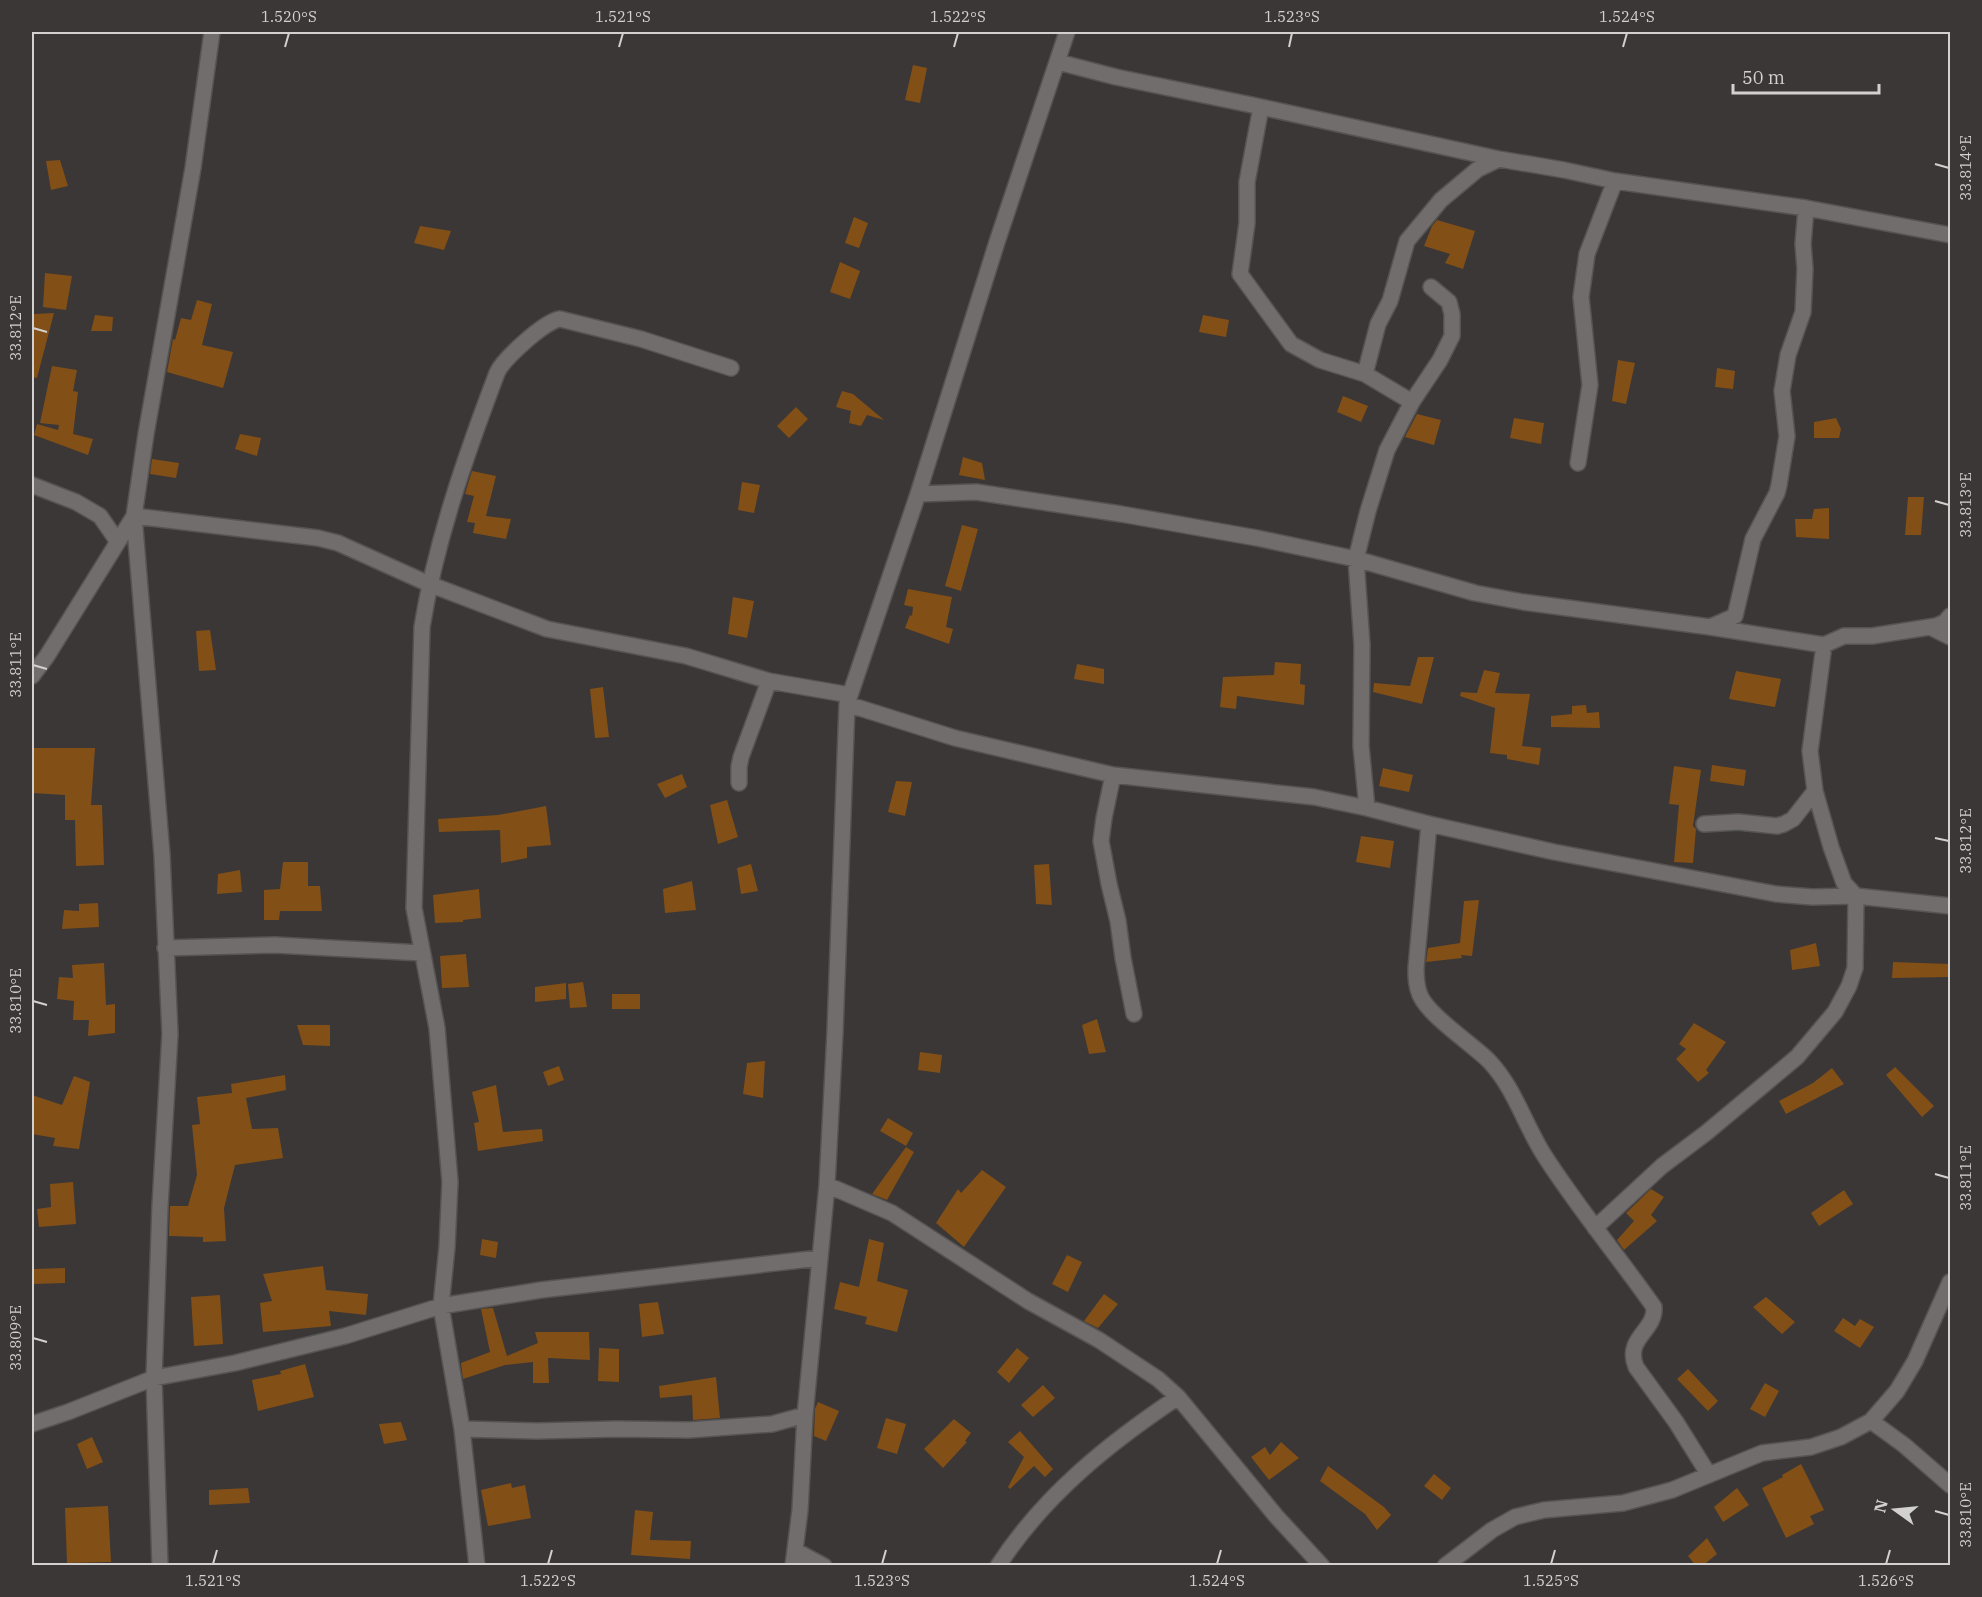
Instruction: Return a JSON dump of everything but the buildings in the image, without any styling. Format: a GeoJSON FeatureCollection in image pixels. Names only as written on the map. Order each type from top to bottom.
{"type":"FeatureCollection","features":[{"type":"Feature","properties":{"kind":"street"},"geometry":{"type":"LineString","coordinates":[[160,1566],[154,1378],[160,1206],[170,1034],[162,855],[134,516],[146,434],[193,168],[212,32]]}},
{"type":"Feature","properties":{"kind":"street"},"geometry":{"type":"LineString","coordinates":[[824,1566],[794,1558],[800,1510],[805,1414],[826,1185],[835,1032],[848,700],[918,494],[997,242],[1067,32]]}},
{"type":"Feature","properties":{"kind":"street"},"geometry":{"type":"LineString","coordinates":[[1058,62],[1116,77],[1499,159],[1615,181],[1806,208],[1950,235]]}},
{"type":"Feature","properties":{"kind":"street"},"geometry":{"type":"LineString","coordinates":[[1261,107],[1247,182],[1247,223],[1240,274],[1291,344],[1320,360],[1365,374],[1412,402]]}},
{"type":"Feature","properties":{"kind":"street"},"geometry":{"type":"LineString","coordinates":[[1365,374],[1378,324],[1390,301],[1407,241],[1441,200],[1478,170],[1499,159]]}},
{"type":"Feature","properties":{"kind":"street"},"geometry":{"type":"LineString","coordinates":[[1578,463],[1590,385],[1581,297],[1587,254],[1615,181]]}},
{"type":"Feature","properties":{"kind":"street"},"geometry":{"type":"LineString","coordinates":[[1710,627],[1735,616],[1753,539],[1777,493],[1787,436],[1782,391],[1788,355],[1803,312],[1805,269],[1803,244],[1806,208]]}},
{"type":"Feature","properties":{"kind":"street"},"geometry":{"type":"LineString","coordinates":[[1366,808],[1361,746],[1362,645],[1356,559],[1387,450],[1412,402],[1440,360],[1452,336],[1452,314],[1449,302],[1431,287]]}},
{"type":"Feature","properties":{"kind":"street"},"geometry":{"type":"LineString","coordinates":[[477,1566],[462,1429],[441,1306],[450,1182],[437,1028],[414,908],[422,627],[429,584],[452,504],[501,364],[544,326],[553,320],[560,319],[641,339],[730,368]]}},
{"type":"Feature","properties":{"kind":"street"},"geometry":{"type":"LineString","coordinates":[[32,485],[76,502],[100,516],[118,542]]}},
{"type":"Feature","properties":{"kind":"street"},"geometry":{"type":"LineString","coordinates":[[918,494],[976,492],[1121,514],[1356,559],[1475,593],[1523,602],[1824,645],[1844,636],[1872,636],[1930,627],[1945,622],[1950,616]]}},
{"type":"Feature","properties":{"kind":"street"},"geometry":{"type":"LineString","coordinates":[[32,676],[134,516]]}},
{"type":"Feature","properties":{"kind":"street"},"geometry":{"type":"LineString","coordinates":[[134,516],[318,538],[339,543],[429,584],[547,629],[686,656],[769,681],[848,700],[955,738],[1113,775],[1314,797],[1554,852],[1776,894],[1812,897],[1856,896],[1950,906]]}},
{"type":"Feature","properties":{"kind":"street"},"geometry":{"type":"LineString","coordinates":[[1930,627],[1950,637]]}},
{"type":"Feature","properties":{"kind":"street"},"geometry":{"type":"LineString","coordinates":[[1595,1228],[1662,1166],[1706,1133],[1797,1057],[1835,1012],[1850,987],[1855,968],[1856,896],[1844,883],[1839,873],[1815,791],[1810,751],[1824,645]]}},
{"type":"Feature","properties":{"kind":"street"},"geometry":{"type":"LineString","coordinates":[[739,783],[741,757],[769,681]]}},
{"type":"Feature","properties":{"kind":"street"},"geometry":{"type":"LineString","coordinates":[[1113,775],[1101,840],[1134,1014]]}},
{"type":"Feature","properties":{"kind":"street"},"geometry":{"type":"LineString","coordinates":[[1704,824],[1738,822],[1777,826],[1784,824],[1793,819],[1815,791]]}},
{"type":"Feature","properties":{"kind":"street"},"geometry":{"type":"LineString","coordinates":[[1429,824],[1416,968],[1416,981],[1420,996],[1428,1009],[1488,1061],[1500,1075],[1542,1153],[1578,1206],[1654,1307],[1653,1316],[1632,1353],[1636,1367],[1676,1422],[1709,1475]]}},
{"type":"Feature","properties":{"kind":"street"},"geometry":{"type":"LineString","coordinates":[[165,948],[274,945],[422,953]]}},
{"type":"Feature","properties":{"kind":"street"},"geometry":{"type":"LineString","coordinates":[[826,1185],[892,1213],[1028,1301],[1099,1340],[1158,1379],[1178,1397],[1276,1516],[1322,1566]]}},
{"type":"Feature","properties":{"kind":"street"},"geometry":{"type":"LineString","coordinates":[[32,1424],[154,1378],[235,1364],[345,1336],[441,1306],[541,1290],[819,1258]]}},
{"type":"Feature","properties":{"kind":"street"},"geometry":{"type":"LineString","coordinates":[[1445,1566],[1492,1530],[1515,1517],[1544,1510],[1623,1503],[1671,1490],[1762,1453],[1811,1447],[1841,1437],[1871,1421],[1897,1391],[1915,1361],[1950,1282]]}},
{"type":"Feature","properties":{"kind":"street"},"geometry":{"type":"LineString","coordinates":[[998,1566],[1014,1541],[1054,1495],[1093,1460],[1178,1397]]}},
{"type":"Feature","properties":{"kind":"street"},"geometry":{"type":"LineString","coordinates":[[462,1429],[689,1430],[772,1424],[805,1414]]}},
{"type":"Feature","properties":{"kind":"street"},"geometry":{"type":"LineString","coordinates":[[1871,1421],[1904,1445],[1950,1485]]}}]}
